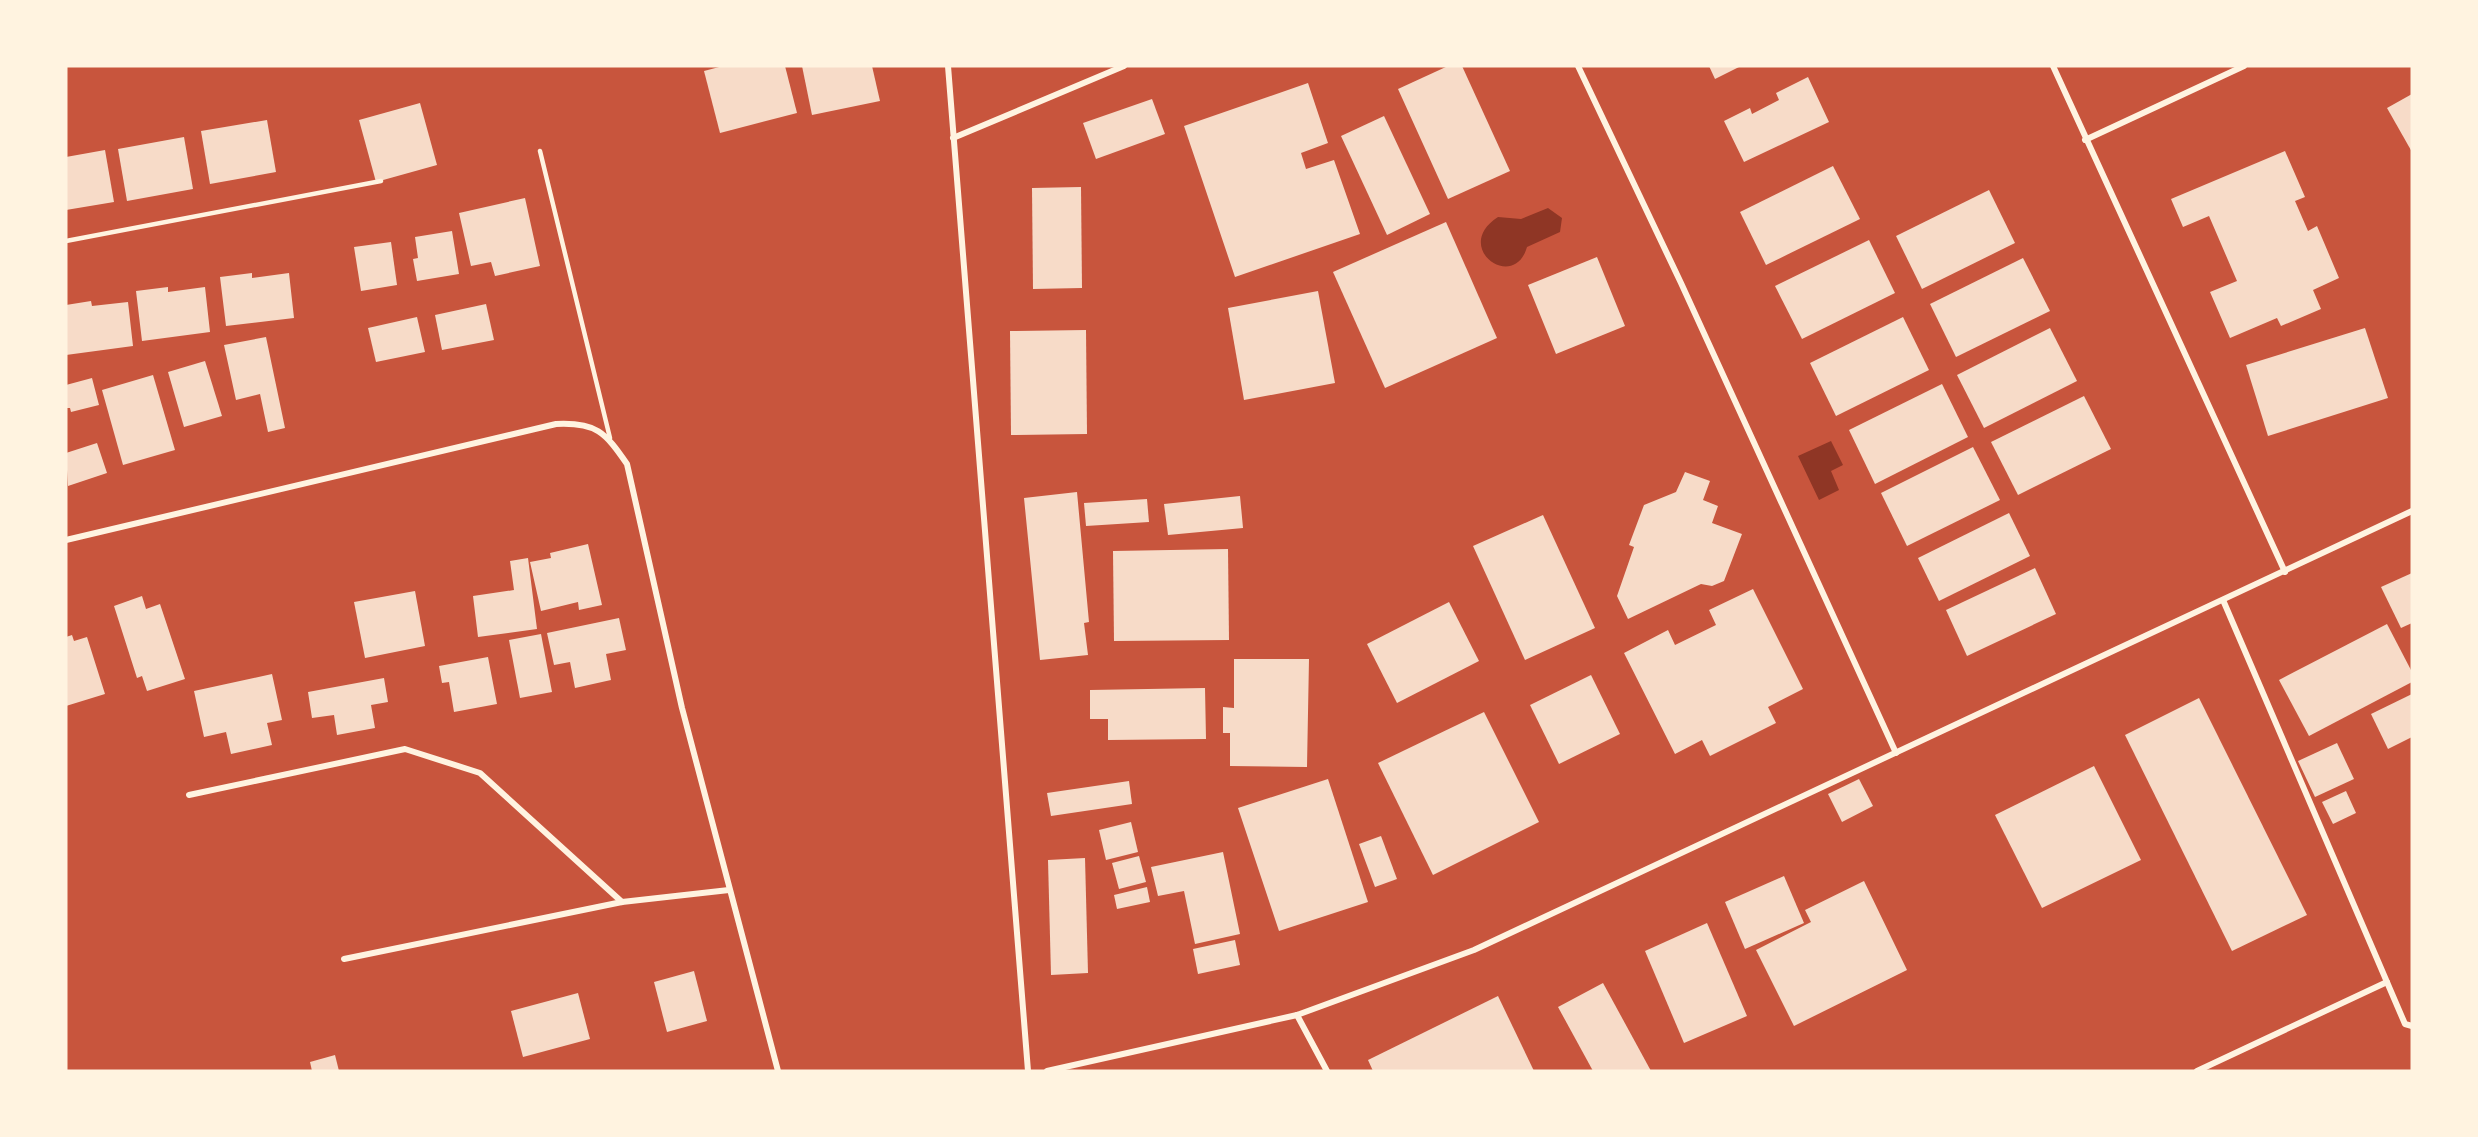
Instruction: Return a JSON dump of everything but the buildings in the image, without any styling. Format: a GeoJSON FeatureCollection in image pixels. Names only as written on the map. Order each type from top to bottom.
{"type":"FeatureCollection","features":[{"type":"Feature","properties":{"kind":"street"},"geometry":{"type":"LineString","coordinates":[[948,66],[1028,1071]]}},
{"type":"Feature","properties":{"kind":"street"},"geometry":{"type":"LineString","coordinates":[[953,138],[1124,66]]}},
{"type":"Feature","properties":{"kind":"street"},"geometry":{"type":"LineString","coordinates":[[1578,66],[1686,294],[1896,753]]}},
{"type":"Feature","properties":{"kind":"street"},"geometry":{"type":"LineString","coordinates":[[2053,66],[2285,572]]}},
{"type":"Feature","properties":{"kind":"street"},"geometry":{"type":"LineString","coordinates":[[2085,140],[2244,66]]}},
{"type":"Feature","properties":{"kind":"street"},"geometry":{"type":"LineString","coordinates":[[66,540],[556,424],[580,423],[610,438],[627,464],[682,708],[778,1071]]}},
{"type":"Feature","properties":{"kind":"street"},"geometry":{"type":"LineString","coordinates":[[1047,1071],[1297,1016],[1474,950],[2412,512]]}},
{"type":"Feature","properties":{"kind":"street"},"geometry":{"type":"LineString","coordinates":[[2223,600],[2405,1024],[2412,1026]]}},
{"type":"Feature","properties":{"kind":"street"},"geometry":{"type":"LineString","coordinates":[[189,795],[405,749],[480,773],[622,902]]}},
{"type":"Feature","properties":{"kind":"street"},"geometry":{"type":"LineString","coordinates":[[344,959],[622,902],[729,890]]}},
{"type":"Feature","properties":{"kind":"street"},"geometry":{"type":"LineString","coordinates":[[2197,1071],[2387,982]]}},
{"type":"Feature","properties":{"kind":"street"},"geometry":{"type":"LineString","coordinates":[[1297,1016],[1327,1071]]}},
{"type":"Feature","properties":{"kind":"lane"},"geometry":{"type":"LineString","coordinates":[[540,151],[610,438]]}},
{"type":"Feature","properties":{"kind":"lane"},"geometry":{"type":"LineString","coordinates":[[66,241],[381,181]]}},
{"type":"Feature","properties":{"kind":"shaded area"},"geometry":{"type":"Polygon","coordinates":[[[1548,208],[1562,218],[1560,232],[1527,247],[1520,260],[1510,266],[1500,266],[1483,252],[1481,241],[1485,229],[1498,217],[1521,219],[1548,208]]]}},
{"type":"Feature","properties":{"kind":"shaded area"},"geometry":{"type":"Polygon","coordinates":[[[1831,441],[1843,465],[1831,471],[1839,490],[1819,500],[1798,456],[1831,441]]]}}]}
